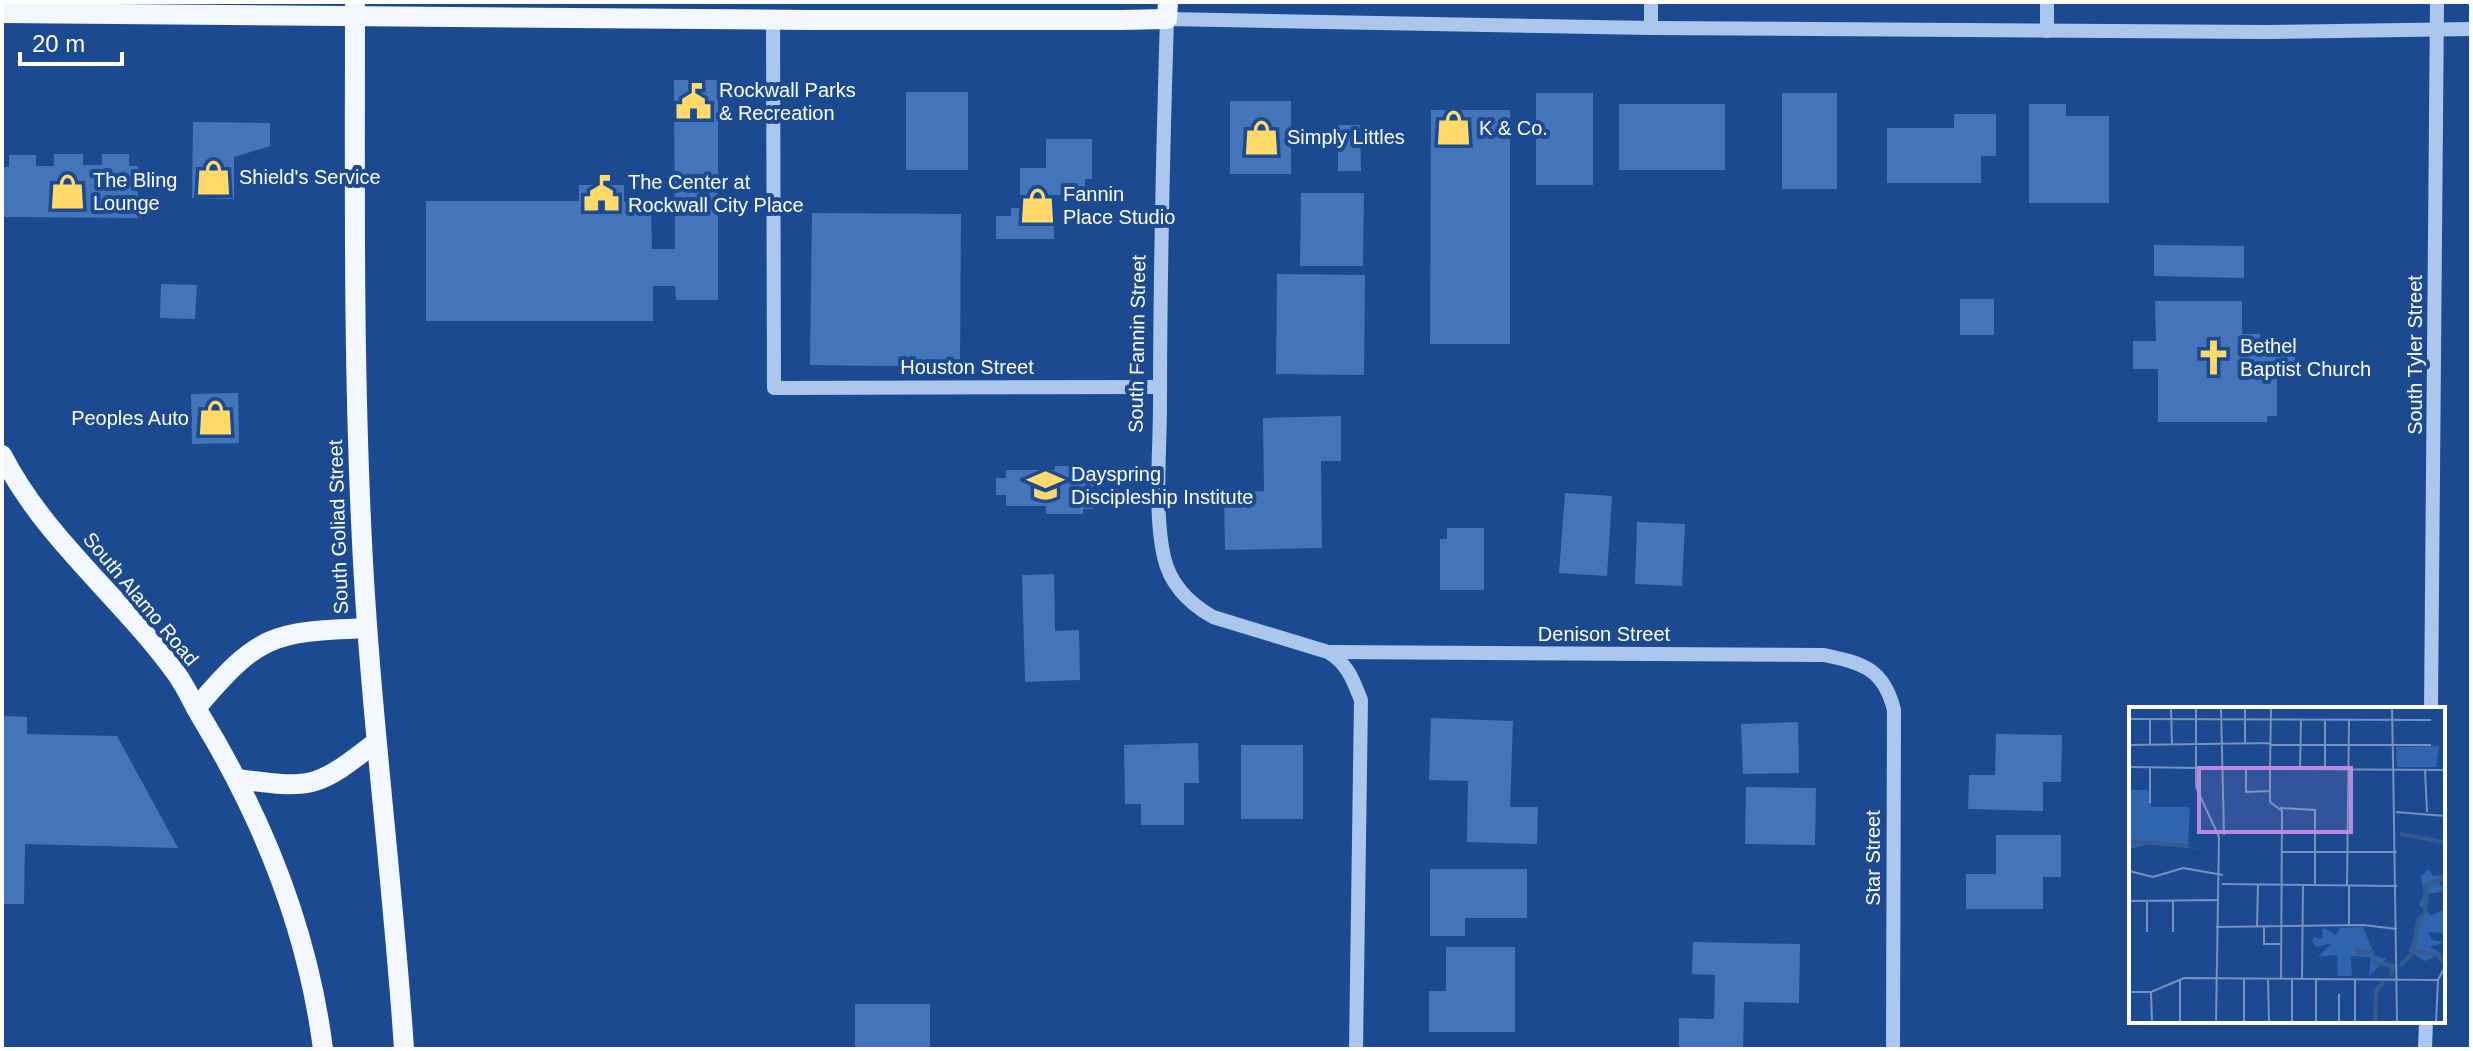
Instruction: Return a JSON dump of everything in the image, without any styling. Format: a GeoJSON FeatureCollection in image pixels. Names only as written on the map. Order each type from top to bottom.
{"type":"FeatureCollection","features":[{"type":"Feature","properties":{"kind":"main road"},"geometry":{"type":"LineString","coordinates":[[2,13],[355,10],[773,20],[1167,11]]}},
{"type":"Feature","properties":{"kind":"main road","name":"South Goliad Street"},"geometry":{"type":"LineString","coordinates":[[355,10],[356,338],[367,628],[404,1049]]}},
{"type":"Feature","properties":{"kind":"main road","name":"South Alamo Road"},"geometry":{"type":"LineString","coordinates":[[2,455],[33,507],[60,542],[177,674],[237,779]]}},
{"type":"Feature","properties":{"kind":"main road"},"geometry":{"type":"LineString","coordinates":[[196,708],[238,660],[262,643],[296,632],[367,628]]}},
{"type":"Feature","properties":{"kind":"main road"},"geometry":{"type":"LineString","coordinates":[[237,779],[286,786],[314,783],[338,771],[376,742]]}},
{"type":"Feature","properties":{"kind":"main road"},"geometry":{"type":"LineString","coordinates":[[237,779],[278,870],[296,923],[319,1014],[323,1049]]}},
{"type":"Feature","properties":{"kind":"street"},"geometry":{"type":"LineString","coordinates":[[1651,2],[1651,28]]}},
{"type":"Feature","properties":{"kind":"street"},"geometry":{"type":"LineString","coordinates":[[2047,2],[2047,31]]}},
{"type":"Feature","properties":{"kind":"street","name":"South Tyler Street"},"geometry":{"type":"LineString","coordinates":[[2431,707],[2437,2]]}},
{"type":"Feature","properties":{"kind":"street"},"geometry":{"type":"LineString","coordinates":[[1167,11],[1651,28],[2267,32],[2471,29]]}},
{"type":"Feature","properties":{"kind":"street","name":"South Fannin Street"},"geometry":{"type":"LineString","coordinates":[[1167,11],[1160,387],[1160,534],[1164,560],[1172,578],[1196,607],[1213,617],[1328,652]]}},
{"type":"Feature","properties":{"kind":"street","name":"Houston Street"},"geometry":{"type":"LineString","coordinates":[[773,20],[774,388],[1160,387]]}},
{"type":"Feature","properties":{"kind":"street"},"geometry":{"type":"LineString","coordinates":[[1328,652],[1340,659],[1351,674],[1361,700],[1356,1049]]}},
{"type":"Feature","properties":{"kind":"street","name":"Denison Street"},"geometry":{"type":"LineString","coordinates":[[1328,652],[1824,655],[1853,661],[1876,672]]}},
{"type":"Feature","properties":{"kind":"street","name":"Star Street"},"geometry":{"type":"LineString","coordinates":[[1876,672],[1889,689],[1894,710],[1893,1049]]}},
{"type":"Feature","properties":{"kind":"street"},"geometry":{"type":"LineString","coordinates":[[2425,1049],[2426,1023]]}},
{"type":"Feature","properties":{"kind":"building","name":"The Center at Rockwall City Place"},"geometry":{"type":"Polygon","coordinates":[[[674,80],[718,80],[718,300],[676,300],[675,286],[653,286],[653,321],[426,321],[426,201],[579,201],[579,185],[624,185],[624,202],[651,202],[652,249],[675,249],[674,80]]]}},
{"type":"Feature","properties":{"kind":"building"},"geometry":{"type":"Polygon","coordinates":[[[906,92],[968,92],[968,170],[906,170],[906,92]]]}},
{"type":"Feature","properties":{"kind":"building"},"geometry":{"type":"Polygon","coordinates":[[[1536,93],[1593,93],[1593,185],[1536,185],[1536,93]]]}},
{"type":"Feature","properties":{"kind":"building"},"geometry":{"type":"Polygon","coordinates":[[[1782,93],[1837,93],[1837,189],[1782,189],[1782,93]]]}},
{"type":"Feature","properties":{"kind":"building","name":"Simply Littles"},"geometry":{"type":"Polygon","coordinates":[[[1230,101],[1291,101],[1291,174],[1230,174],[1230,101]]]}},
{"type":"Feature","properties":{"kind":"building"},"geometry":{"type":"Polygon","coordinates":[[[1619,104],[1725,104],[1725,170],[1619,170],[1619,104]]]}},
{"type":"Feature","properties":{"kind":"building"},"geometry":{"type":"Polygon","coordinates":[[[2029,104],[2066,104],[2066,116],[2109,116],[2109,203],[2029,203],[2029,104]]]}},
{"type":"Feature","properties":{"kind":"building"},"geometry":{"type":"Polygon","coordinates":[[[1431,110],[1510,110],[1510,344],[1430,344],[1431,110]]]}},
{"type":"Feature","properties":{"kind":"building"},"geometry":{"type":"Polygon","coordinates":[[[1954,114],[1996,114],[1996,156],[1981,156],[1981,183],[1887,183],[1887,128],[1954,128],[1954,114]]]}},
{"type":"Feature","properties":{"kind":"building","name":"Shield's Service"},"geometry":{"type":"Polygon","coordinates":[[[193,122],[270,123],[270,146],[234,157],[234,199],[192,198],[193,122]]]}},
{"type":"Feature","properties":{"kind":"building"},"geometry":{"type":"Polygon","coordinates":[[[1338,125],[1360,125],[1361,171],[1338,171],[1338,125]]]}},
{"type":"Feature","properties":{"kind":"building"},"geometry":{"type":"Polygon","coordinates":[[[1046,139],[1092,139],[1092,179],[1085,179],[1085,195],[1049,195],[1049,204],[1054,204],[1054,239],[996,239],[996,216],[1011,216],[1011,208],[1020,208],[1020,168],[1046,168],[1046,139]]]}},
{"type":"Feature","properties":{"kind":"building"},"geometry":{"type":"Polygon","coordinates":[[[54,154],[83,154],[83,165],[102,165],[102,154],[129,154],[129,166],[138,166],[138,218],[2,217],[2,167],[9,167],[9,155],[36,155],[36,166],[54,166],[54,154]]]}},
{"type":"Feature","properties":{"kind":"building"},"geometry":{"type":"Polygon","coordinates":[[[1301,193],[1364,193],[1363,266],[1300,266],[1301,193]]]}},
{"type":"Feature","properties":{"kind":"building"},"geometry":{"type":"Polygon","coordinates":[[[812,213],[961,214],[960,367],[810,365],[812,213]]]}},
{"type":"Feature","properties":{"kind":"building"},"geometry":{"type":"Polygon","coordinates":[[[2154,245],[2244,246],[2244,278],[2154,276],[2154,245]]]}},
{"type":"Feature","properties":{"kind":"building"},"geometry":{"type":"Polygon","coordinates":[[[1277,274],[1365,275],[1364,375],[1276,374],[1277,274]]]}},
{"type":"Feature","properties":{"kind":"building"},"geometry":{"type":"Polygon","coordinates":[[[161,284],[197,285],[195,319],[160,318],[161,284]]]}},
{"type":"Feature","properties":{"kind":"building"},"geometry":{"type":"Polygon","coordinates":[[[1960,299],[1994,299],[1994,335],[1960,335],[1960,299]]]}},
{"type":"Feature","properties":{"kind":"building","name":"Bethel Baptist Church"},"geometry":{"type":"Polygon","coordinates":[[[2155,301],[2242,301],[2242,334],[2260,334],[2260,347],[2295,347],[2295,367],[2262,367],[2262,374],[2267,374],[2267,379],[2277,379],[2277,416],[2267,416],[2267,422],[2158,422],[2158,369],[2133,369],[2133,341],[2156,341],[2155,301]]]}},
{"type":"Feature","properties":{"kind":"building","name":"Peoples Auto"},"geometry":{"type":"Polygon","coordinates":[[[238,393],[239,443],[192,444],[191,394],[238,393]]]}},
{"type":"Feature","properties":{"kind":"building"},"geometry":{"type":"Polygon","coordinates":[[[1341,416],[1341,461],[1321,461],[1322,548],[1225,550],[1224,493],[1264,491],[1263,418],[1341,416]]]}},
{"type":"Feature","properties":{"kind":"building","name":"Dayspring Discipleship Institute"},"geometry":{"type":"Polygon","coordinates":[[[1055,466],[1083,466],[1083,473],[1093,473],[1093,509],[1083,509],[1083,514],[1046,514],[1046,506],[1006,506],[1006,495],[996,495],[996,478],[1006,478],[1006,470],[1055,470],[1055,466]]]}},
{"type":"Feature","properties":{"kind":"building"},"geometry":{"type":"Polygon","coordinates":[[[1565,493],[1612,496],[1607,576],[1559,573],[1565,493]]]}},
{"type":"Feature","properties":{"kind":"building"},"geometry":{"type":"Polygon","coordinates":[[[1637,522],[1685,524],[1682,586],[1635,584],[1637,522]]]}},
{"type":"Feature","properties":{"kind":"building"},"geometry":{"type":"Polygon","coordinates":[[[1447,528],[1484,528],[1484,590],[1440,590],[1440,539],[1447,539],[1447,528]]]}},
{"type":"Feature","properties":{"kind":"building"},"geometry":{"type":"Polygon","coordinates":[[[1054,574],[1055,631],[1079,630],[1080,680],[1025,682],[1022,575],[1054,574]]]}},
{"type":"Feature","properties":{"kind":"building"},"geometry":{"type":"Polygon","coordinates":[[[2,716],[27,717],[27,734],[117,736],[178,848],[25,844],[24,904],[2,904],[2,716]]]}},
{"type":"Feature","properties":{"kind":"building"},"geometry":{"type":"Polygon","coordinates":[[[1431,718],[1513,721],[1510,807],[1538,807],[1537,844],[1467,842],[1468,781],[1429,780],[1431,718]]]}},
{"type":"Feature","properties":{"kind":"building"},"geometry":{"type":"Polygon","coordinates":[[[1798,722],[1799,773],[1743,774],[1741,724],[1798,722]]]}},
{"type":"Feature","properties":{"kind":"building"},"geometry":{"type":"Polygon","coordinates":[[[1996,734],[2062,735],[2061,782],[2043,782],[2043,811],[1968,809],[1969,775],[1995,775],[1996,734]]]}},
{"type":"Feature","properties":{"kind":"building"},"geometry":{"type":"Polygon","coordinates":[[[1198,743],[1199,783],[1184,783],[1184,825],[1141,825],[1141,804],[1125,804],[1124,745],[1198,743]]]}},
{"type":"Feature","properties":{"kind":"building"},"geometry":{"type":"Polygon","coordinates":[[[1241,745],[1303,745],[1303,819],[1241,819],[1241,745]]]}},
{"type":"Feature","properties":{"kind":"building"},"geometry":{"type":"Polygon","coordinates":[[[1746,787],[1816,788],[1815,845],[1745,844],[1746,787]]]}},
{"type":"Feature","properties":{"kind":"building"},"geometry":{"type":"Polygon","coordinates":[[[1996,835],[2061,835],[2061,877],[2043,877],[2043,909],[1966,909],[1966,874],[1996,874],[1996,835]]]}},
{"type":"Feature","properties":{"kind":"building"},"geometry":{"type":"Polygon","coordinates":[[[1430,869],[1527,869],[1527,918],[1465,918],[1465,936],[1430,936],[1430,869]]]}},
{"type":"Feature","properties":{"kind":"building"},"geometry":{"type":"Polygon","coordinates":[[[1693,942],[1800,944],[1799,1003],[1744,1002],[1743,1049],[1679,1049],[1679,1018],[1714,1019],[1715,975],[1692,974],[1693,942]]]}},
{"type":"Feature","properties":{"kind":"building"},"geometry":{"type":"Polygon","coordinates":[[[1446,947],[1515,947],[1515,1032],[1429,1032],[1429,991],[1446,991],[1446,947]]]}},
{"type":"Feature","properties":{"kind":"building"},"geometry":{"type":"Polygon","coordinates":[[[855,1004],[930,1004],[930,1049],[855,1049],[855,1004]]]}},
{"type":"Feature","properties":{"kind":"place","name":"Rockwall Parks & Recreation"},"geometry":{"type":"Point","coordinates":[693,101]}},
{"type":"Feature","properties":{"kind":"place","name":"K & Co."},"geometry":{"type":"Point","coordinates":[1453,128]}},
{"type":"Feature","properties":{"kind":"place","name":"Simply Littles"},"geometry":{"type":"Point","coordinates":[1261,137]}},
{"type":"Feature","properties":{"kind":"place","name":"Shield's Service"},"geometry":{"type":"Point","coordinates":[213,177]}},
{"type":"Feature","properties":{"kind":"place","name":"The Bling Lounge"},"geometry":{"type":"Point","coordinates":[67,192]}},
{"type":"Feature","properties":{"kind":"place","name":"The Center at Rockwall City Place"},"geometry":{"type":"Point","coordinates":[602,193]}},
{"type":"Feature","properties":{"kind":"place","name":"Fannin Place Studio"},"geometry":{"type":"Point","coordinates":[1037,206]}},
{"type":"Feature","properties":{"kind":"place","name":"Bethel Baptist Church"},"geometry":{"type":"Point","coordinates":[2214,357]}},
{"type":"Feature","properties":{"kind":"place","name":"Peoples Auto"},"geometry":{"type":"Point","coordinates":[215,418]}},
{"type":"Feature","properties":{"kind":"place","name":"Dayspring Discipleship Institute"},"geometry":{"type":"Point","coordinates":[1045,486]}}]}
